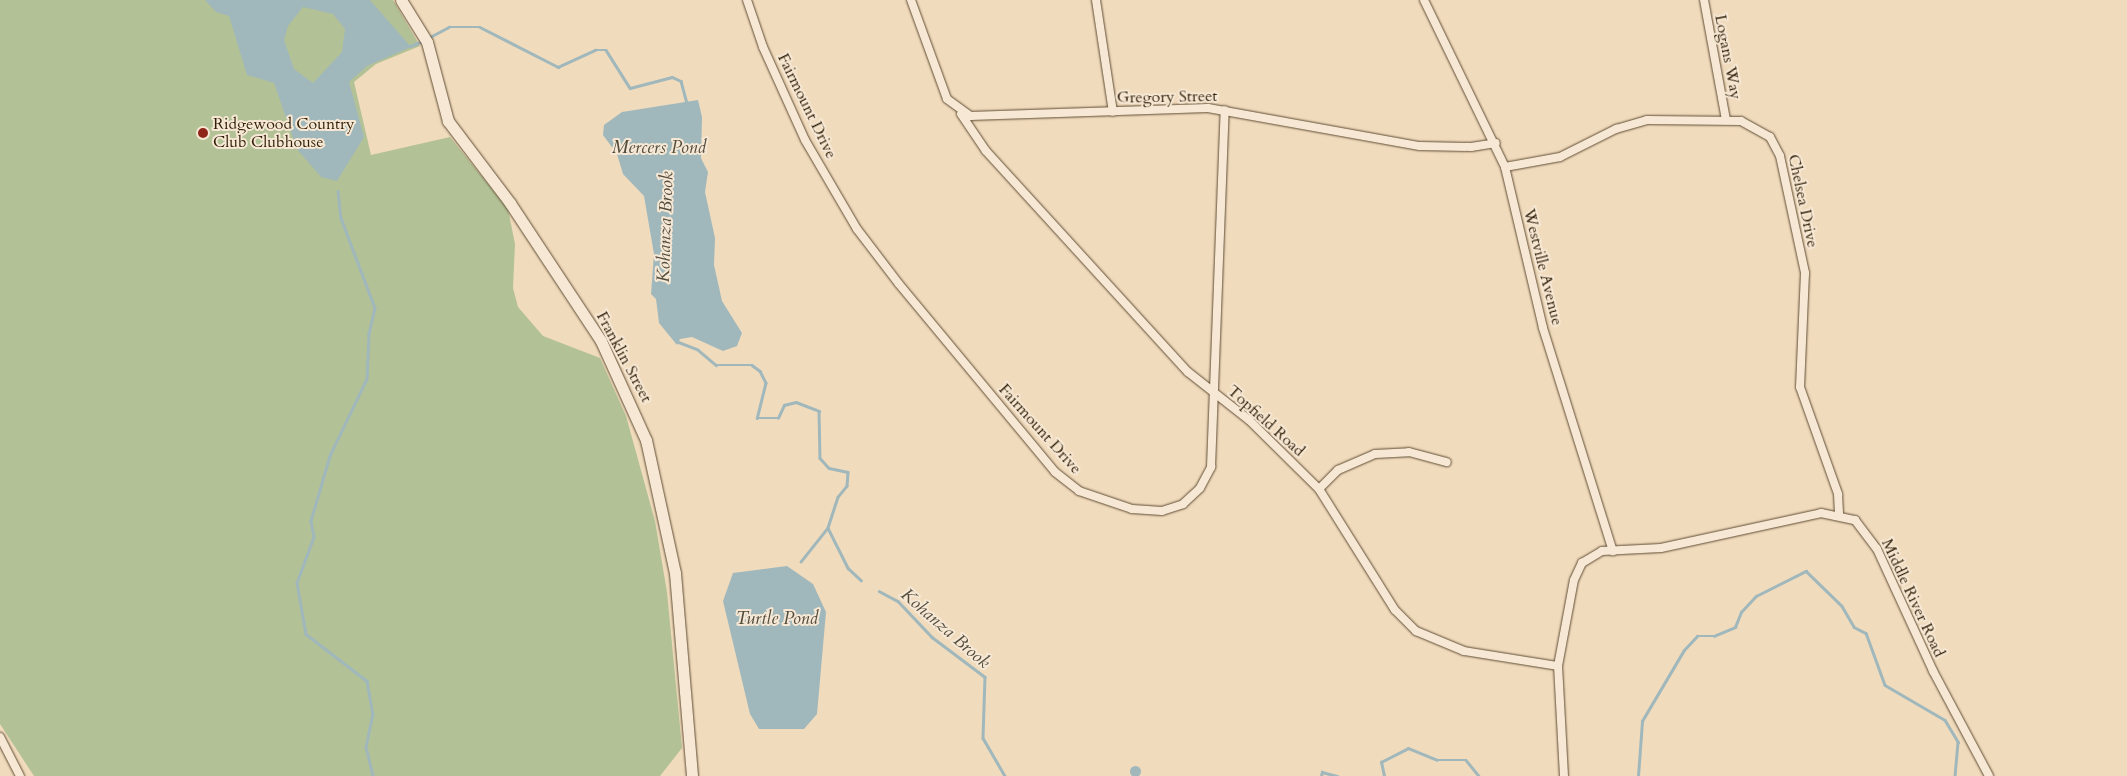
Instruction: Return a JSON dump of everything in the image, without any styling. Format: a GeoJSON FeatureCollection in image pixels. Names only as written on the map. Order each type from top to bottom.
{"type":"FeatureCollection","features":[{"type":"Feature","properties":{"kind":"main road","name":"Franklin Street"},"geometry":{"type":"LineString","coordinates":[[401,0],[425,39],[448,121],[588,319],[616,368],[646,440],[675,573],[692,776]]}},
{"type":"Feature","properties":{"kind":"street","name":"Fairmount Drive"},"geometry":{"type":"LineString","coordinates":[[747,0],[763,47],[805,140],[857,229],[924,317],[1067,483],[1090,496],[1132,509],[1162,511],[1183,504],[1200,488],[1211,467],[1225,110]]}},
{"type":"Feature","properties":{"kind":"street"},"geometry":{"type":"LineString","coordinates":[[911,0],[947,100],[961,114]]}},
{"type":"Feature","properties":{"kind":"street"},"geometry":{"type":"LineString","coordinates":[[1096,0],[1113,112]]}},
{"type":"Feature","properties":{"kind":"street","name":"Westville Avenue"},"geometry":{"type":"LineString","coordinates":[[1424,0],[1496,143],[1505,167],[1541,320],[1613,551]]}},
{"type":"Feature","properties":{"kind":"street","name":"Logans Way"},"geometry":{"type":"LineString","coordinates":[[1704,0],[1726,120]]}},
{"type":"Feature","properties":{"kind":"street","name":"Gregory Street"},"geometry":{"type":"LineString","coordinates":[[961,114],[1225,110],[1308,129],[1420,146],[1470,148],[1496,143]]}},
{"type":"Feature","properties":{"kind":"street","name":"Topfield Road"},"geometry":{"type":"LineString","coordinates":[[961,114],[986,151],[1188,372],[1249,420],[1318,489],[1392,606],[1416,630],[1464,651],[1558,666]]}},
{"type":"Feature","properties":{"kind":"street","name":"Chelsea Drive"},"geometry":{"type":"LineString","coordinates":[[1505,167],[1560,157],[1632,123],[1726,120],[1760,129],[1780,156],[1805,273],[1800,387],[1838,494],[1839,514]]}},
{"type":"Feature","properties":{"kind":"street"},"geometry":{"type":"LineString","coordinates":[[1318,489],[1338,470],[1374,454],[1409,452],[1447,462]]}},
{"type":"Feature","properties":{"kind":"street"},"geometry":{"type":"LineString","coordinates":[[1564,776],[1558,666],[1578,570],[1594,554],[1661,548],[1806,515],[1839,514]]}},
{"type":"Feature","properties":{"kind":"street","name":"Middle River Road"},"geometry":{"type":"LineString","coordinates":[[1839,514],[1855,520],[1878,549],[1933,671],[1989,776]]}},
{"type":"Feature","properties":{"kind":"street"},"geometry":{"type":"LineString","coordinates":[[0,737],[20,776]]}},
{"type":"Feature","properties":{"kind":"green space"},"geometry":{"type":"Polygon","coordinates":[[[0,0],[393,0],[420,46],[376,64],[354,82],[371,155],[450,137],[508,209],[515,244],[513,288],[518,307],[543,336],[600,358],[626,416],[655,521],[667,592],[682,748],[660,776],[34,776],[0,724],[0,0]]]}},
{"type":"Feature","properties":{"kind":"water"},"geometry":{"type":"Polygon","coordinates":[[[205,0],[370,0],[411,47],[367,66],[349,82],[364,137],[337,181],[321,177],[297,149],[274,83],[247,75],[229,16],[216,12],[205,0]],[[303,7],[288,26],[284,40],[294,69],[313,83],[342,52],[345,29],[333,14],[303,7]]]}},
{"type":"Feature","properties":{"kind":"water","name":"Mercers Pond"},"geometry":{"type":"Polygon","coordinates":[[[698,100],[702,117],[701,158],[708,172],[705,192],[715,238],[714,265],[722,301],[742,333],[737,346],[723,351],[692,337],[680,339],[677,345],[659,323],[656,299],[651,294],[654,254],[644,196],[623,174],[617,154],[603,135],[604,125],[622,112],[698,100]]]}},
{"type":"Feature","properties":{"kind":"water","name":"Turtle Pond"},"geometry":{"type":"Polygon","coordinates":[[[787,566],[813,584],[826,612],[817,714],[804,729],[759,729],[750,714],[723,601],[733,573],[787,566]]]}},
{"type":"Feature","properties":{"kind":"water"},"geometry":{"type":"Polygon","coordinates":[[[1135,765],[1141,771],[1135,777],[1129,771],[1135,765]]]}},
{"type":"Feature","properties":{"kind":"waterway","name":"Kohanza Brook"},"geometry":{"type":"LineString","coordinates":[[428,38],[449,27],[480,27],[558,67],[595,50],[606,50],[630,88],[672,77],[681,81],[687,104]]}},
{"type":"Feature","properties":{"kind":"waterway","name":"Kohanza Brook"},"geometry":{"type":"LineString","coordinates":[[410,46],[423,41]]}},
{"type":"Feature","properties":{"kind":"waterway"},"geometry":{"type":"LineString","coordinates":[[338,191],[341,218],[375,308],[369,334],[367,379],[330,456],[311,521],[314,537],[297,583],[306,634],[367,681],[373,714],[366,747],[373,776]]}},
{"type":"Feature","properties":{"kind":"waterway","name":"Kohanza Brook"},"geometry":{"type":"LineString","coordinates":[[676,341],[697,349],[716,365],[752,365],[760,371],[766,383],[757,418],[778,418],[784,405],[796,402],[819,411],[820,458],[829,468],[848,472],[847,486],[838,497],[828,528],[801,562]]}},
{"type":"Feature","properties":{"kind":"waterway","name":"Kohanza Brook"},"geometry":{"type":"LineString","coordinates":[[828,528],[848,568],[861,580]]}},
{"type":"Feature","properties":{"kind":"waterway","name":"Kohanza Brook"},"geometry":{"type":"LineString","coordinates":[[1638,776],[1642,721],[1684,650],[1697,636],[1714,636],[1735,627],[1741,612],[1756,596],[1806,571],[1842,606],[1854,627],[1866,633],[1885,685],[1945,720],[1958,742],[1955,775]]}},
{"type":"Feature","properties":{"kind":"waterway","name":"Kohanza Brook"},"geometry":{"type":"LineString","coordinates":[[879,591],[898,601],[932,637],[985,677],[983,738],[1005,776]]}},
{"type":"Feature","properties":{"kind":"waterway","name":"Kohanza Brook"},"geometry":{"type":"LineString","coordinates":[[1384,776],[1381,762],[1408,748],[1437,760],[1466,760],[1479,776]]}},
{"type":"Feature","properties":{"kind":"waterway","name":"Kohanza Brook"},"geometry":{"type":"LineString","coordinates":[[1321,776],[1322,772],[1337,776]]}},
{"type":"Feature","properties":{"kind":"place","name":"Ridgewood Country Club Clubhouse"},"geometry":{"type":"Point","coordinates":[203,133]}}]}
